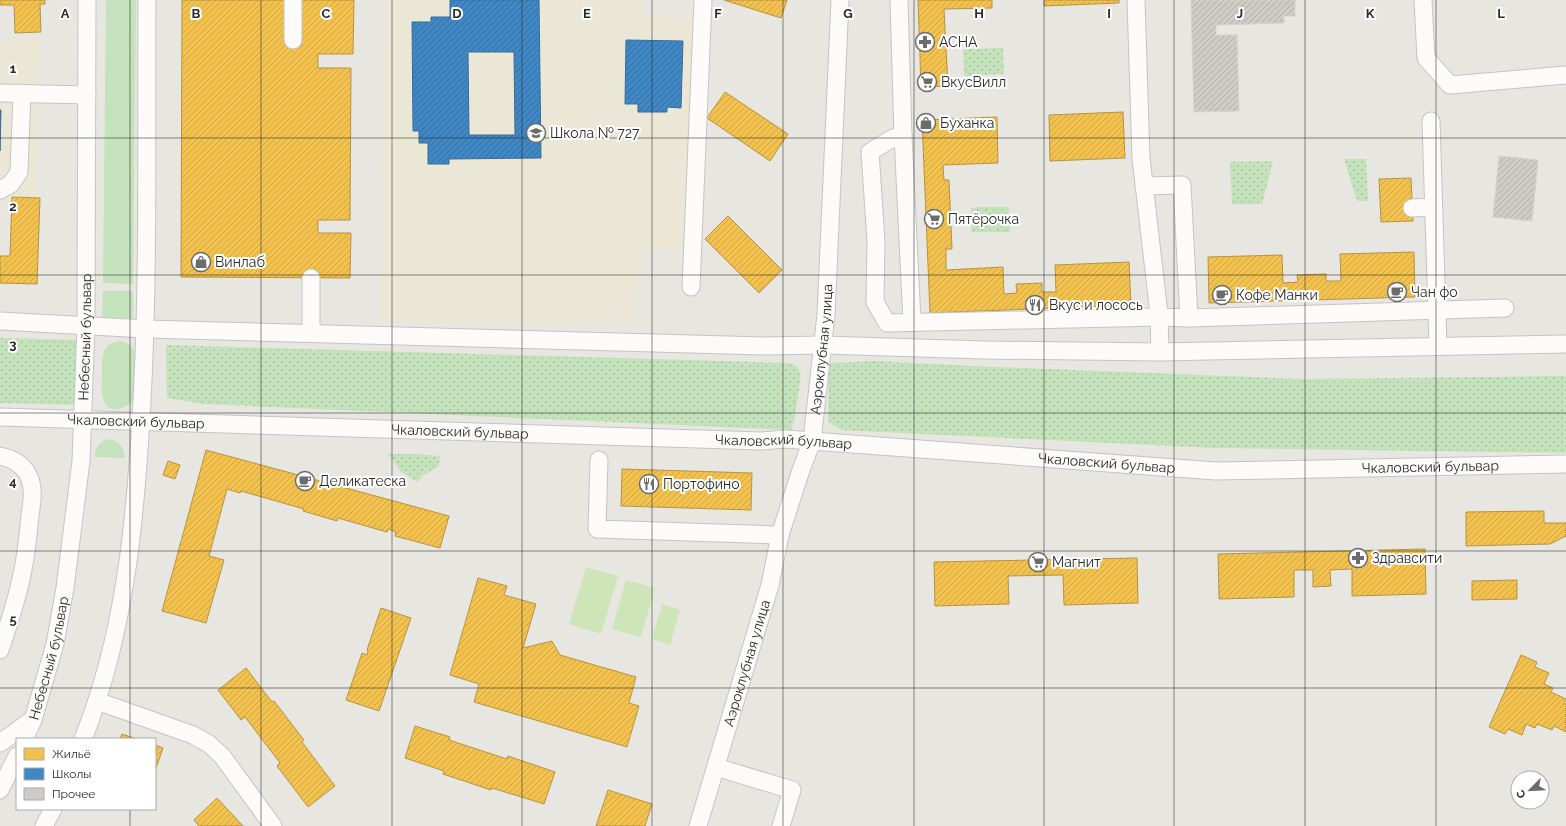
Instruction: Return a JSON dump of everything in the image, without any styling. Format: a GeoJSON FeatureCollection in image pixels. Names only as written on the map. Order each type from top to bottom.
{"type":"FeatureCollection","features":[{"type":"Feature","properties":{"kind":"street","name":"Небесный бульвар"},"geometry":{"type":"LineString","coordinates":[[24,738],[32,720],[52,659],[65,588],[78,490],[84,421],[86,326],[87,0]]}},
{"type":"Feature","properties":{"kind":"street"},"geometry":{"type":"LineString","coordinates":[[83,738],[110,659],[121,613],[138,482],[146,329],[147,0]]}},
{"type":"Feature","properties":{"kind":"street"},"geometry":{"type":"LineString","coordinates":[[293,0],[293,40]]}},
{"type":"Feature","properties":{"kind":"street"},"geometry":{"type":"LineString","coordinates":[[691,286],[703,0]]}},
{"type":"Feature","properties":{"kind":"street","name":"Аэроклубная улица"},"geometry":{"type":"LineString","coordinates":[[698,826],[770,585],[780,535],[812,441],[826,315],[840,0]]}},
{"type":"Feature","properties":{"kind":"street"},"geometry":{"type":"LineString","coordinates":[[899,0],[903,136],[912,322]]}},
{"type":"Feature","properties":{"kind":"street"},"geometry":{"type":"LineString","coordinates":[[1136,0],[1141,158],[1158,317],[1160,352]]}},
{"type":"Feature","properties":{"kind":"street"},"geometry":{"type":"LineString","coordinates":[[1423,0],[1426,58],[1450,85],[1566,75]]}},
{"type":"Feature","properties":{"kind":"street"},"geometry":{"type":"LineString","coordinates":[[0,92],[87,95]]}},
{"type":"Feature","properties":{"kind":"street"},"geometry":{"type":"LineString","coordinates":[[0,190],[11,184],[19,172],[22,93]]}},
{"type":"Feature","properties":{"kind":"street"},"geometry":{"type":"LineString","coordinates":[[1431,121],[1438,346]]}},
{"type":"Feature","properties":{"kind":"street"},"geometry":{"type":"LineString","coordinates":[[903,136],[893,138],[870,152],[876,241],[876,302],[887,323],[1158,317],[1189,318],[1505,308]]}},
{"type":"Feature","properties":{"kind":"street"},"geometry":{"type":"LineString","coordinates":[[1144,186],[1182,185],[1189,318]]}},
{"type":"Feature","properties":{"kind":"street"},"geometry":{"type":"LineString","coordinates":[[1412,212],[1433,211]]}},
{"type":"Feature","properties":{"kind":"street"},"geometry":{"type":"LineString","coordinates":[[311,278],[311,333]]}},
{"type":"Feature","properties":{"kind":"street"},"geometry":{"type":"LineString","coordinates":[[0,321],[146,329],[764,346],[823,345],[984,350],[1160,352],[1566,344]]}},
{"type":"Feature","properties":{"kind":"street","name":"Чкаловский бульвар"},"geometry":{"type":"LineString","coordinates":[[0,417],[84,421],[141,421],[753,440],[785,439],[1216,471],[1566,464]]}},
{"type":"Feature","properties":{"kind":"street"},"geometry":{"type":"LineString","coordinates":[[0,456],[10,458],[21,465],[30,479],[32,496],[27,547],[22,578],[0,650]]}},
{"type":"Feature","properties":{"kind":"street"},"geometry":{"type":"LineString","coordinates":[[599,460],[597,530],[780,535]]}},
{"type":"Feature","properties":{"kind":"street"},"geometry":{"type":"LineString","coordinates":[[97,701],[193,735],[209,744],[222,756],[273,826]]}},
{"type":"Feature","properties":{"kind":"street"},"geometry":{"type":"LineString","coordinates":[[0,743],[32,720]]}},
{"type":"Feature","properties":{"kind":"street"},"geometry":{"type":"LineString","coordinates":[[0,790],[16,758]]}},
{"type":"Feature","properties":{"kind":"street"},"geometry":{"type":"LineString","coordinates":[[716,767],[792,790],[781,826]]}},
{"type":"Feature","properties":{"kind":"street"},"geometry":{"type":"LineString","coordinates":[[44,826],[52,810]]}},
{"type":"Feature","properties":{"kind":"shaded area","name":"Школа № 727"},"geometry":{"type":"Polygon","coordinates":[[[386,0],[644,0],[645,16],[693,18],[683,251],[643,248],[634,320],[623,322],[621,317],[609,318],[607,322],[590,322],[556,326],[380,320],[386,0]]]}},
{"type":"Feature","properties":{"kind":"shaded area"},"geometry":{"type":"Polygon","coordinates":[[[13,38],[42,38],[37,198],[0,197],[0,40],[11,40],[13,38]]]}},
{"type":"Feature","properties":{"kind":"green space"},"geometry":{"type":"Polygon","coordinates":[[[106,0],[136,0],[133,284],[103,283],[106,0]]]}},
{"type":"Feature","properties":{"kind":"green space"},"geometry":{"type":"Polygon","coordinates":[[[1003,48],[1004,74],[964,76],[963,49],[1003,48]]]}},
{"type":"Feature","properties":{"kind":"green space"},"geometry":{"type":"Polygon","coordinates":[[[1344,159],[1366,159],[1368,201],[1357,201],[1344,159]]]}},
{"type":"Feature","properties":{"kind":"green space"},"geometry":{"type":"Polygon","coordinates":[[[1273,161],[1262,204],[1232,204],[1230,162],[1273,161]]]}},
{"type":"Feature","properties":{"kind":"green space"},"geometry":{"type":"Polygon","coordinates":[[[1009,207],[1010,232],[971,232],[971,208],[1009,207]]]}},
{"type":"Feature","properties":{"kind":"green space"},"geometry":{"type":"Polygon","coordinates":[[[103,291],[133,291],[133,318],[102,318],[103,291]]]}},
{"type":"Feature","properties":{"kind":"green space"},"geometry":{"type":"Polygon","coordinates":[[[0,338],[80,340],[78,405],[0,403],[0,338]]]}},
{"type":"Feature","properties":{"kind":"green space"},"geometry":{"type":"Polygon","coordinates":[[[119,341],[129,344],[133,348],[135,354],[135,399],[122,408],[113,409],[109,408],[105,404],[103,398],[102,360],[104,351],[107,347],[112,343],[119,341]]]}},
{"type":"Feature","properties":{"kind":"green space"},"geometry":{"type":"Polygon","coordinates":[[[166,345],[791,363],[799,369],[800,383],[792,430],[203,404],[167,398],[166,345]]]}},
{"type":"Feature","properties":{"kind":"green space"},"geometry":{"type":"Polygon","coordinates":[[[875,361],[1303,379],[1566,376],[1566,453],[1213,448],[841,430],[828,421],[829,363],[875,361]]]}},
{"type":"Feature","properties":{"kind":"green space"},"geometry":{"type":"Polygon","coordinates":[[[108,439],[115,441],[120,445],[125,458],[95,457],[98,445],[108,439]]]}},
{"type":"Feature","properties":{"kind":"green space"},"geometry":{"type":"Polygon","coordinates":[[[388,454],[440,456],[439,466],[424,475],[417,482],[401,472],[388,454]]]}},
{"type":"Feature","properties":{"kind":"green space"},"geometry":{"type":"Polygon","coordinates":[[[586,567],[618,576],[601,634],[569,624],[586,567]]]}},
{"type":"Feature","properties":{"kind":"green space"},"geometry":{"type":"Polygon","coordinates":[[[626,580],[655,588],[641,637],[612,629],[626,580]]]}},
{"type":"Feature","properties":{"kind":"green space"},"geometry":{"type":"Polygon","coordinates":[[[662,604],[680,610],[670,645],[652,639],[662,604]]]}},
{"type":"Feature","properties":{"kind":"building: Жильё"},"geometry":{"type":"Polygon","coordinates":[[[0,0],[45,0],[45,4],[40,4],[41,32],[15,33],[14,5],[0,5],[0,0]]]}},
{"type":"Feature","properties":{"kind":"building: Жильё"},"geometry":{"type":"Polygon","coordinates":[[[182,0],[354,0],[353,54],[318,54],[318,68],[351,68],[350,220],[318,220],[318,233],[351,233],[350,278],[181,277],[182,0]]]}},
{"type":"Feature","properties":{"kind":"building: Жильё"},"geometry":{"type":"Polygon","coordinates":[[[724,0],[787,0],[781,18],[724,0]]]}},
{"type":"Feature","properties":{"kind":"building: Жильё"},"geometry":{"type":"Polygon","coordinates":[[[918,0],[992,0],[992,8],[944,9],[948,86],[921,87],[918,0]]]}},
{"type":"Feature","properties":{"kind":"building: Жильё"},"geometry":{"type":"Polygon","coordinates":[[[1044,0],[1119,0],[1119,3],[1044,6],[1044,0]]]}},
{"type":"Feature","properties":{"kind":"building: Жильё"},"geometry":{"type":"Polygon","coordinates":[[[725,92],[788,134],[770,161],[707,118],[725,92]]]}},
{"type":"Feature","properties":{"kind":"building: Жильё"},"geometry":{"type":"Polygon","coordinates":[[[1123,112],[1125,158],[1050,161],[1049,115],[1123,112]]]}},
{"type":"Feature","properties":{"kind":"building: Жильё"},"geometry":{"type":"Polygon","coordinates":[[[997,117],[998,163],[943,165],[944,180],[949,180],[952,249],[946,249],[946,270],[1003,267],[1004,294],[1017,293],[1016,284],[1042,283],[1042,292],[1056,292],[1055,265],[1129,262],[1131,305],[930,313],[922,120],[997,117]]]}},
{"type":"Feature","properties":{"kind":"building: Жильё"},"geometry":{"type":"Polygon","coordinates":[[[1411,178],[1413,221],[1381,222],[1379,179],[1411,178]]]}},
{"type":"Feature","properties":{"kind":"building: Жильё"},"geometry":{"type":"Polygon","coordinates":[[[12,197],[40,198],[37,284],[0,283],[0,256],[10,256],[12,197]]]}},
{"type":"Feature","properties":{"kind":"building: Жильё"},"geometry":{"type":"Polygon","coordinates":[[[728,216],[782,270],[759,293],[705,239],[728,216]]]}},
{"type":"Feature","properties":{"kind":"building: Жильё"},"geometry":{"type":"Polygon","coordinates":[[[1414,252],[1415,297],[1209,303],[1208,257],[1282,255],[1283,283],[1298,282],[1297,275],[1326,274],[1326,281],[1341,281],[1340,254],[1414,252]]]}},
{"type":"Feature","properties":{"kind":"building: Жильё"},"geometry":{"type":"Polygon","coordinates":[[[206,450],[449,516],[440,548],[395,536],[396,532],[388,529],[387,532],[338,518],[337,521],[303,511],[304,509],[241,491],[240,493],[227,489],[209,556],[224,560],[206,623],[162,611],[206,450]]]}},
{"type":"Feature","properties":{"kind":"building: Жильё"},"geometry":{"type":"Polygon","coordinates":[[[168,461],[180,465],[175,479],[163,475],[168,461]]]}},
{"type":"Feature","properties":{"kind":"building: Жильё"},"geometry":{"type":"Polygon","coordinates":[[[622,469],[752,473],[751,510],[621,506],[622,469]]]}},
{"type":"Feature","properties":{"kind":"building: Жильё"},"geometry":{"type":"Polygon","coordinates":[[[1544,511],[1544,523],[1566,523],[1566,536],[1550,544],[1466,546],[1466,512],[1544,511]]]}},
{"type":"Feature","properties":{"kind":"building: Жильё"},"geometry":{"type":"Polygon","coordinates":[[[1425,549],[1426,594],[1352,596],[1352,569],[1330,570],[1331,586],[1313,587],[1313,570],[1294,570],[1294,597],[1219,599],[1218,554],[1425,549]]]}},
{"type":"Feature","properties":{"kind":"building: Жильё"},"geometry":{"type":"Polygon","coordinates":[[[1137,558],[1138,603],[1064,605],[1063,575],[1008,576],[1009,604],[935,606],[934,562],[1137,558]]]}},
{"type":"Feature","properties":{"kind":"building: Жильё"},"geometry":{"type":"Polygon","coordinates":[[[478,578],[507,586],[504,595],[536,604],[523,648],[552,641],[560,655],[636,677],[629,703],[639,706],[627,747],[474,702],[479,684],[450,675],[478,578]]]}},
{"type":"Feature","properties":{"kind":"building: Жильё"},"geometry":{"type":"Polygon","coordinates":[[[1517,580],[1517,599],[1472,600],[1472,581],[1517,580]]]}},
{"type":"Feature","properties":{"kind":"building: Жильё"},"geometry":{"type":"Polygon","coordinates":[[[381,608],[411,618],[379,711],[346,700],[362,653],[367,655],[367,650],[381,608]]]}},
{"type":"Feature","properties":{"kind":"building: Жильё"},"geometry":{"type":"Polygon","coordinates":[[[1521,655],[1537,662],[1535,667],[1549,673],[1544,684],[1553,688],[1551,692],[1566,699],[1564,703],[1566,704],[1566,732],[1554,726],[1552,730],[1537,724],[1535,728],[1526,724],[1522,735],[1508,729],[1505,734],[1489,727],[1521,655]]]}},
{"type":"Feature","properties":{"kind":"building: Жильё"},"geometry":{"type":"Polygon","coordinates":[[[246,668],[304,740],[302,742],[335,786],[308,807],[277,766],[280,763],[245,717],[241,720],[218,690],[246,668]]]}},
{"type":"Feature","properties":{"kind":"building: Жильё"},"geometry":{"type":"Polygon","coordinates":[[[415,726],[450,737],[449,740],[507,759],[508,756],[555,772],[544,804],[492,788],[491,790],[443,774],[444,771],[405,758],[415,726]]]}},
{"type":"Feature","properties":{"kind":"building: Жильё"},"geometry":{"type":"Polygon","coordinates":[[[122,734],[134,738],[120,738],[122,734]]]}},
{"type":"Feature","properties":{"kind":"building: Жильё"},"geometry":{"type":"Polygon","coordinates":[[[156,745],[163,748],[156,768],[156,745]]]}},
{"type":"Feature","properties":{"kind":"building: Жильё"},"geometry":{"type":"Polygon","coordinates":[[[608,790],[652,804],[645,826],[596,826],[608,790]]]}},
{"type":"Feature","properties":{"kind":"building: Жильё"},"geometry":{"type":"Polygon","coordinates":[[[217,798],[243,826],[199,826],[194,820],[217,798]]]}},
{"type":"Feature","properties":{"kind":"building: Школы"},"geometry":{"type":"Polygon","coordinates":[[[450,0],[539,0],[541,158],[449,159],[449,164],[428,164],[428,143],[419,143],[419,131],[413,131],[412,22],[431,22],[431,17],[450,17],[450,0]],[[468,52],[469,135],[515,135],[514,52],[468,52]]]}},
{"type":"Feature","properties":{"kind":"building: Школы"},"geometry":{"type":"Polygon","coordinates":[[[626,40],[683,41],[681,108],[667,107],[667,112],[638,112],[638,104],[625,104],[626,40]]]}},
{"type":"Feature","properties":{"kind":"building: Школы"},"geometry":{"type":"Polygon","coordinates":[[[0,110],[1,110],[0,151],[0,110]]]}},
{"type":"Feature","properties":{"kind":"building: Прочее"},"geometry":{"type":"Polygon","coordinates":[[[1191,0],[1295,0],[1295,16],[1284,16],[1284,23],[1216,25],[1216,35],[1237,35],[1239,111],[1194,112],[1191,0]]]}},
{"type":"Feature","properties":{"kind":"building: Прочее"},"geometry":{"type":"Polygon","coordinates":[[[1499,156],[1538,160],[1532,221],[1493,217],[1499,156]]]}},
{"type":"Feature","properties":{"kind":"place","name":"АСНА"},"geometry":{"type":"Point","coordinates":[925,42]}},
{"type":"Feature","properties":{"kind":"place","name":"ВкусВилл"},"geometry":{"type":"Point","coordinates":[927,82]}},
{"type":"Feature","properties":{"kind":"place","name":"Буханка"},"geometry":{"type":"Point","coordinates":[926,123]}},
{"type":"Feature","properties":{"kind":"place","name":"Школа № 727"},"geometry":{"type":"Point","coordinates":[536,133]}},
{"type":"Feature","properties":{"kind":"place","name":"Пятёрочка"},"geometry":{"type":"Point","coordinates":[934,219]}},
{"type":"Feature","properties":{"kind":"place","name":"Винлаб"},"geometry":{"type":"Point","coordinates":[201,262]}},
{"type":"Feature","properties":{"kind":"place","name":"Чан фо"},"geometry":{"type":"Point","coordinates":[1397,292]}},
{"type":"Feature","properties":{"kind":"place","name":"Кофе Манки"},"geometry":{"type":"Point","coordinates":[1222,295]}},
{"type":"Feature","properties":{"kind":"place","name":"Вкус и лосось"},"geometry":{"type":"Point","coordinates":[1035,305]}},
{"type":"Feature","properties":{"kind":"place","name":"Деликатеска"},"geometry":{"type":"Point","coordinates":[305,481]}},
{"type":"Feature","properties":{"kind":"place","name":"Портофино"},"geometry":{"type":"Point","coordinates":[649,484]}},
{"type":"Feature","properties":{"kind":"place","name":"Здравсити"},"geometry":{"type":"Point","coordinates":[1358,558]}},
{"type":"Feature","properties":{"kind":"place","name":"Магнит"},"geometry":{"type":"Point","coordinates":[1038,562]}}]}
